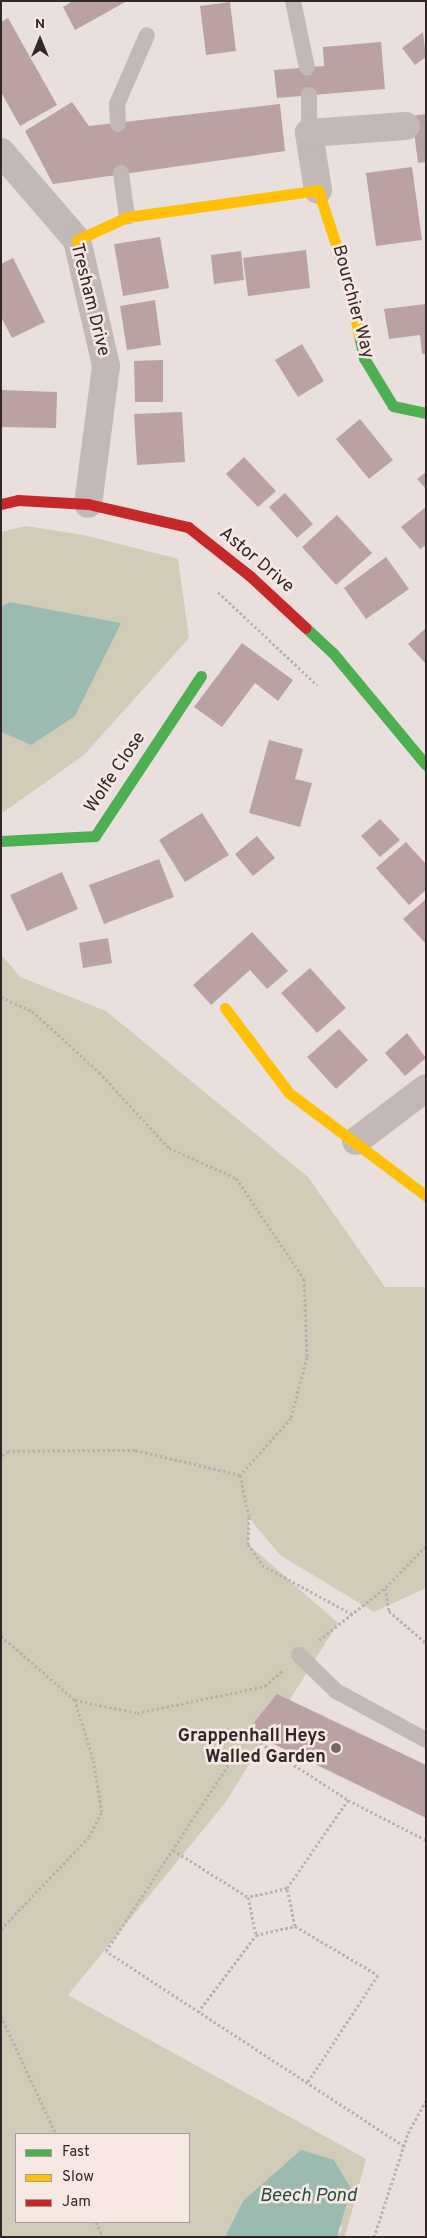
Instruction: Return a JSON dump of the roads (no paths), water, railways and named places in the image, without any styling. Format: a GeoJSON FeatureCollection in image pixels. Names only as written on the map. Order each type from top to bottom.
{"type":"FeatureCollection","features":[{"type":"Feature","properties":{"kind":"street"},"geometry":{"type":"LineString","coordinates":[[309,133],[406,126]]}},
{"type":"Feature","properties":{"kind":"street","name":"Bourchier Way"},"geometry":{"type":"LineString","coordinates":[[309,133],[318,190],[347,278],[364,358],[393,406],[426,413]]}},
{"type":"Feature","properties":{"kind":"street","name":"Tresham Drive"},"geometry":{"type":"LineString","coordinates":[[1,152],[77,240],[106,366],[88,504]]}},
{"type":"Feature","properties":{"kind":"street"},"geometry":{"type":"LineString","coordinates":[[77,240],[127,217],[318,190]]}},
{"type":"Feature","properties":{"kind":"street","name":"Astor Drive"},"geometry":{"type":"LineString","coordinates":[[1,504],[18,500],[88,504],[188,527],[271,595],[333,653],[426,765]]}},
{"type":"Feature","properties":{"kind":"street","name":"Wolfe Close"},"geometry":{"type":"LineString","coordinates":[[1,841],[95,836],[201,676]]}},
{"type":"Feature","properties":{"kind":"street"},"geometry":{"type":"LineString","coordinates":[[225,1008],[289,1093],[356,1140],[426,1196]]}},
{"type":"Feature","properties":{"kind":"street"},"geometry":{"type":"LineString","coordinates":[[356,1140],[426,1088]]}},
{"type":"Feature","properties":{"kind":"lane"},"geometry":{"type":"LineString","coordinates":[[293,1],[306,68]]}},
{"type":"Feature","properties":{"kind":"lane"},"geometry":{"type":"LineString","coordinates":[[118,124],[117,104],[148,35]]}},
{"type":"Feature","properties":{"kind":"lane"},"geometry":{"type":"LineString","coordinates":[[309,95],[309,133]]}},
{"type":"Feature","properties":{"kind":"lane"},"geometry":{"type":"LineString","coordinates":[[121,173],[127,217]]}},
{"type":"Feature","properties":{"kind":"lane"},"geometry":{"type":"LineString","coordinates":[[299,1655],[336,1691],[426,1740]]}},
{"type":"Feature","properties":{"kind":"water"},"geometry":{"type":"Polygon","coordinates":[[[10,602],[121,623],[75,716],[31,745],[1,732],[1,606],[10,602]]]}},
{"type":"Feature","properties":{"kind":"water","name":"Beech Pond"},"geometry":{"type":"Polygon","coordinates":[[[301,2150],[334,2160],[351,2189],[337,2237],[225,2237],[243,2201],[301,2150]]]}},
{"type":"Feature","properties":{"kind":"place","name":"Grappenhall Heys Walled Garden"},"geometry":{"type":"Point","coordinates":[336,1748]}}]}
